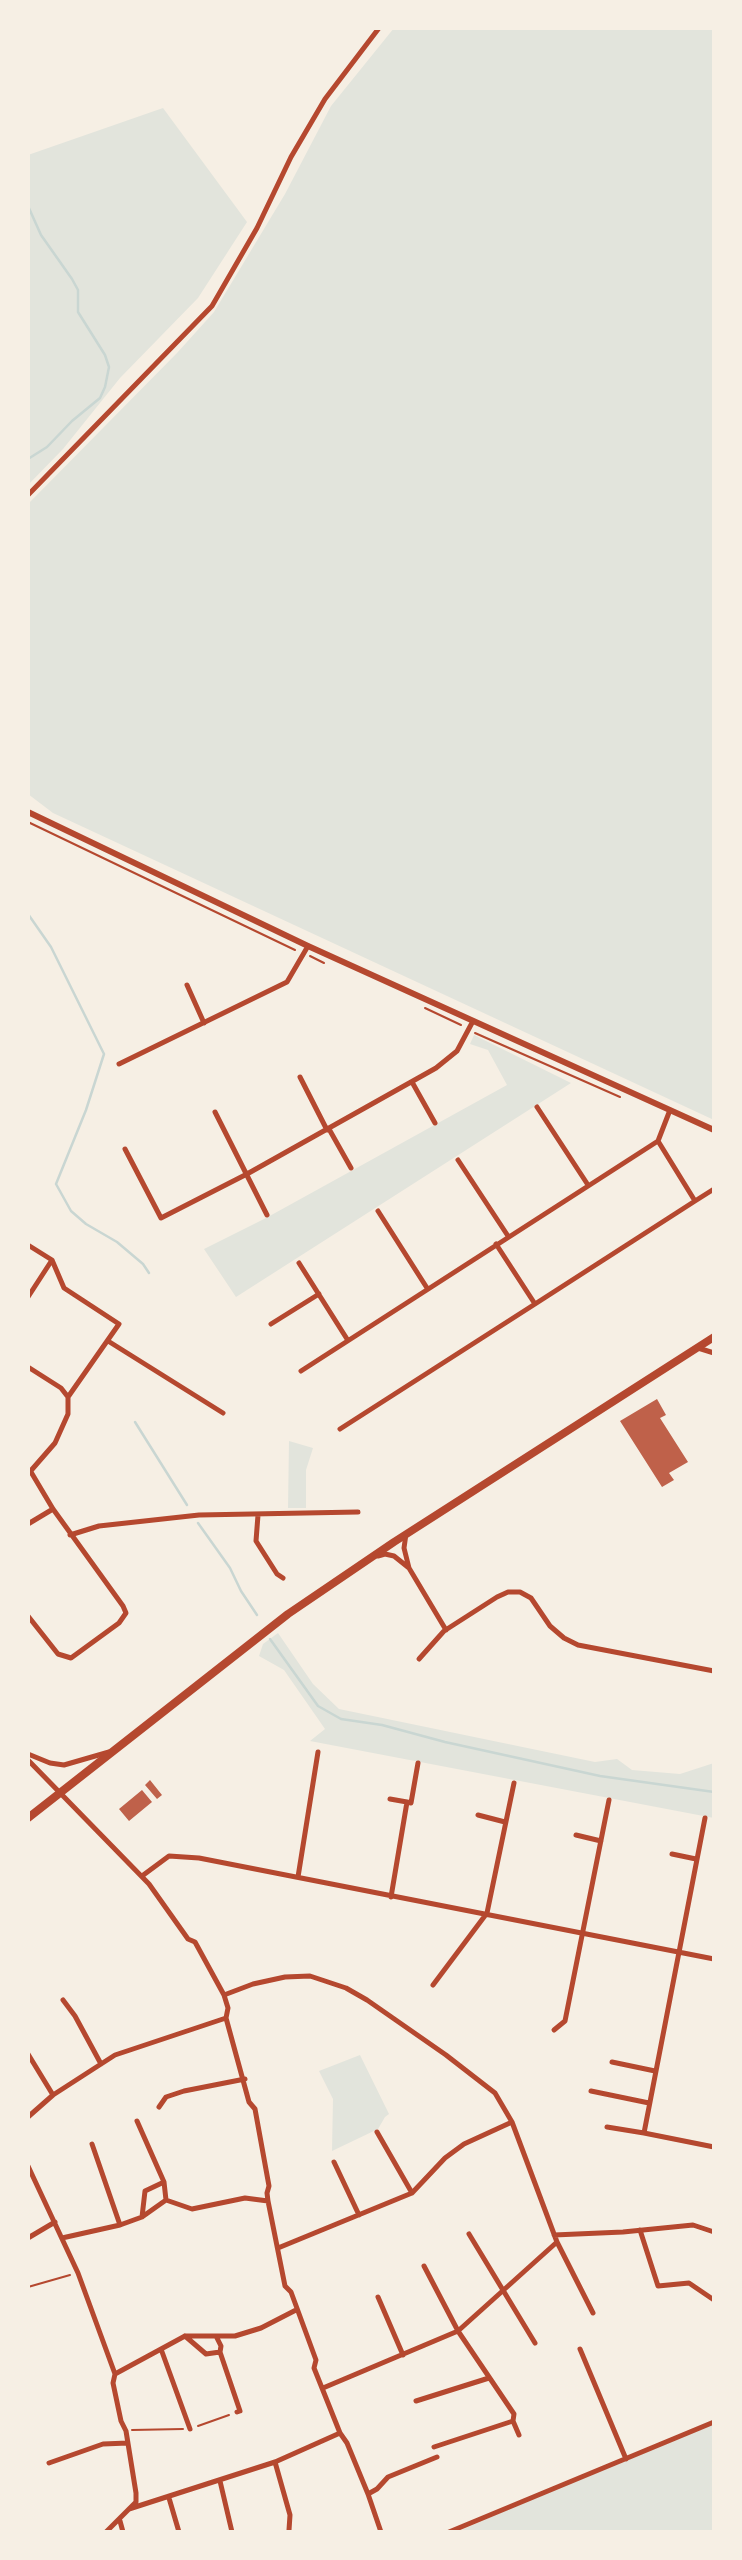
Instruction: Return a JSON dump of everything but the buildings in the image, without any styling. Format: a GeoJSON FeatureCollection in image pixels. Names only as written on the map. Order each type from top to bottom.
{"type":"FeatureCollection","features":[{"type":"Feature","properties":{"kind":"main road"},"geometry":{"type":"LineString","coordinates":[[28,1818],[288,1614],[406,1534],[714,1337]]}},
{"type":"Feature","properties":{"kind":"street"},"geometry":{"type":"LineString","coordinates":[[28,495],[212,306],[257,228],[291,157],[324,99],[379,28]]}},
{"type":"Feature","properties":{"kind":"street"},"geometry":{"type":"LineString","coordinates":[[28,812],[308,946],[714,1130]]}},
{"type":"Feature","properties":{"kind":"street"},"geometry":{"type":"LineString","coordinates":[[119,1064],[287,982],[308,946]]}},
{"type":"Feature","properties":{"kind":"street"},"geometry":{"type":"LineString","coordinates":[[187,985],[204,1023]]}},
{"type":"Feature","properties":{"kind":"street"},"geometry":{"type":"LineString","coordinates":[[125,1149],[161,1218],[247,1174],[447,1060],[457,1051],[473,1021]]}},
{"type":"Feature","properties":{"kind":"street"},"geometry":{"type":"LineString","coordinates":[[300,1077],[351,1168]]}},
{"type":"Feature","properties":{"kind":"street"},"geometry":{"type":"LineString","coordinates":[[412,1082],[435,1123]]}},
{"type":"Feature","properties":{"kind":"street"},"geometry":{"type":"LineString","coordinates":[[537,1107],[588,1185]]}},
{"type":"Feature","properties":{"kind":"street"},"geometry":{"type":"LineString","coordinates":[[301,1371],[658,1141],[670,1110]]}},
{"type":"Feature","properties":{"kind":"street"},"geometry":{"type":"LineString","coordinates":[[215,1112],[267,1215]]}},
{"type":"Feature","properties":{"kind":"street"},"geometry":{"type":"LineString","coordinates":[[658,1141],[695,1201]]}},
{"type":"Feature","properties":{"kind":"street"},"geometry":{"type":"LineString","coordinates":[[458,1160],[508,1236]]}},
{"type":"Feature","properties":{"kind":"street"},"geometry":{"type":"LineString","coordinates":[[340,1429],[714,1189]]}},
{"type":"Feature","properties":{"kind":"street"},"geometry":{"type":"LineString","coordinates":[[378,1211],[427,1288]]}},
{"type":"Feature","properties":{"kind":"street"},"geometry":{"type":"LineString","coordinates":[[496,1244],[535,1304]]}},
{"type":"Feature","properties":{"kind":"street"},"geometry":{"type":"LineString","coordinates":[[28,1245],[52,1260],[64,1289],[119,1324],[68,1397],[68,1414],[55,1443],[29,1473],[70,1535],[123,1606],[124,1617],[71,1658],[58,1654],[28,1616]]}},
{"type":"Feature","properties":{"kind":"street"},"geometry":{"type":"LineString","coordinates":[[28,1297],[52,1260]]}},
{"type":"Feature","properties":{"kind":"street"},"geometry":{"type":"LineString","coordinates":[[299,1263],[347,1339]]}},
{"type":"Feature","properties":{"kind":"street"},"geometry":{"type":"LineString","coordinates":[[271,1324],[319,1294]]}},
{"type":"Feature","properties":{"kind":"street"},"geometry":{"type":"LineString","coordinates":[[108,1341],[223,1413]]}},
{"type":"Feature","properties":{"kind":"street"},"geometry":{"type":"LineString","coordinates":[[698,1348],[714,1353]]}},
{"type":"Feature","properties":{"kind":"street"},"geometry":{"type":"LineString","coordinates":[[28,1367],[61,1388],[68,1397]]}},
{"type":"Feature","properties":{"kind":"street"},"geometry":{"type":"LineString","coordinates":[[28,1524],[53,1509]]}},
{"type":"Feature","properties":{"kind":"street"},"geometry":{"type":"LineString","coordinates":[[70,1535],[99,1526],[199,1515],[358,1512]]}},
{"type":"Feature","properties":{"kind":"street"},"geometry":{"type":"LineString","coordinates":[[258,1515],[256,1541],[277,1574],[283,1578]]}},
{"type":"Feature","properties":{"kind":"street"},"geometry":{"type":"LineString","coordinates":[[406,1534],[404,1548],[409,1568],[446,1630]]}},
{"type":"Feature","properties":{"kind":"street"},"geometry":{"type":"LineString","coordinates":[[369,1559],[385,1554],[394,1556],[409,1568]]}},
{"type":"Feature","properties":{"kind":"street"},"geometry":{"type":"LineString","coordinates":[[419,1659],[430,1644],[446,1630],[497,1597],[508,1592],[520,1592],[531,1598],[550,1626],[578,1645],[714,1671]]}},
{"type":"Feature","properties":{"kind":"street"},"geometry":{"type":"LineString","coordinates":[[28,1754],[50,1763],[64,1765],[112,1751]]}},
{"type":"Feature","properties":{"kind":"street"},"geometry":{"type":"LineString","coordinates":[[298,1877],[318,1752]]}},
{"type":"Feature","properties":{"kind":"street"},"geometry":{"type":"LineString","coordinates":[[28,1760],[142,1876],[188,1939],[195,1942],[224,1995],[228,2008],[226,2018],[245,2078],[249,2102],[255,2109],[270,2186],[268,2201],[285,2286],[291,2292],[316,2360],[314,2368],[340,2434],[347,2443],[368,2494],[381,2532]]}},
{"type":"Feature","properties":{"kind":"street"},"geometry":{"type":"LineString","coordinates":[[390,1798],[411,1803],[418,1763]]}},
{"type":"Feature","properties":{"kind":"street"},"geometry":{"type":"LineString","coordinates":[[433,1985],[486,1913],[513,1783]]}},
{"type":"Feature","properties":{"kind":"street"},"geometry":{"type":"LineString","coordinates":[[554,2030],[565,2021],[609,1800]]}},
{"type":"Feature","properties":{"kind":"street"},"geometry":{"type":"LineString","coordinates":[[391,1897],[407,1802]]}},
{"type":"Feature","properties":{"kind":"street"},"geometry":{"type":"LineString","coordinates":[[478,1815],[505,1822]]}},
{"type":"Feature","properties":{"kind":"street"},"geometry":{"type":"LineString","coordinates":[[644,2133],[705,1818]]}},
{"type":"Feature","properties":{"kind":"street"},"geometry":{"type":"LineString","coordinates":[[576,1835],[601,1840]]}},
{"type":"Feature","properties":{"kind":"street"},"geometry":{"type":"LineString","coordinates":[[672,1854],[696,1859]]}},
{"type":"Feature","properties":{"kind":"street"},"geometry":{"type":"LineString","coordinates":[[142,1876],[169,1856],[199,1858],[714,1959]]}},
{"type":"Feature","properties":{"kind":"street"},"geometry":{"type":"LineString","coordinates":[[224,1995],[253,1984],[285,1977],[310,1976],[345,1988],[387,2013],[495,2094],[512,2122],[557,2242],[593,2313]]}},
{"type":"Feature","properties":{"kind":"street"},"geometry":{"type":"LineString","coordinates":[[63,2000],[75,2016],[101,2064]]}},
{"type":"Feature","properties":{"kind":"street"},"geometry":{"type":"LineString","coordinates":[[28,2117],[53,2095],[115,2055],[226,2018]]}},
{"type":"Feature","properties":{"kind":"street"},"geometry":{"type":"LineString","coordinates":[[28,2054],[53,2095]]}},
{"type":"Feature","properties":{"kind":"street"},"geometry":{"type":"LineString","coordinates":[[612,2063],[656,2071]]}},
{"type":"Feature","properties":{"kind":"street"},"geometry":{"type":"LineString","coordinates":[[159,2107],[166,2097],[245,2078]]}},
{"type":"Feature","properties":{"kind":"street"},"geometry":{"type":"LineString","coordinates":[[591,2091],[649,2103]]}},
{"type":"Feature","properties":{"kind":"street"},"geometry":{"type":"LineString","coordinates":[[137,2121],[164,2182],[166,2200]]}},
{"type":"Feature","properties":{"kind":"street"},"geometry":{"type":"LineString","coordinates":[[278,2248],[412,2193],[445,2158],[464,2144],[512,2122]]}},
{"type":"Feature","properties":{"kind":"street"},"geometry":{"type":"LineString","coordinates":[[607,2127],[714,2147]]}},
{"type":"Feature","properties":{"kind":"street"},"geometry":{"type":"LineString","coordinates":[[377,2132],[412,2193]]}},
{"type":"Feature","properties":{"kind":"street"},"geometry":{"type":"LineString","coordinates":[[92,2144],[120,2225]]}},
{"type":"Feature","properties":{"kind":"street"},"geometry":{"type":"LineString","coordinates":[[334,2162],[359,2215]]}},
{"type":"Feature","properties":{"kind":"street"},"geometry":{"type":"LineString","coordinates":[[28,2165],[78,2273],[115,2374],[113,2383],[128,2443],[136,2502],[120,2521],[106,2532]]}},
{"type":"Feature","properties":{"kind":"street"},"geometry":{"type":"LineString","coordinates":[[142,2217],[145,2191],[164,2182]]}},
{"type":"Feature","properties":{"kind":"street"},"geometry":{"type":"LineString","coordinates":[[166,2200],[192,2209],[245,2198],[268,2201]]}},
{"type":"Feature","properties":{"kind":"street"},"geometry":{"type":"LineString","coordinates":[[62,2238],[120,2225],[142,2217],[166,2200]]}},
{"type":"Feature","properties":{"kind":"street"},"geometry":{"type":"LineString","coordinates":[[28,2238],[55,2222]]}},
{"type":"Feature","properties":{"kind":"street"},"geometry":{"type":"LineString","coordinates":[[555,2235],[693,2225],[714,2232]]}},
{"type":"Feature","properties":{"kind":"street"},"geometry":{"type":"LineString","coordinates":[[640,2230],[657,2286],[689,2283],[714,2300]]}},
{"type":"Feature","properties":{"kind":"street"},"geometry":{"type":"LineString","coordinates":[[469,2234],[535,2343]]}},
{"type":"Feature","properties":{"kind":"street"},"geometry":{"type":"LineString","coordinates":[[323,2388],[458,2331],[557,2242]]}},
{"type":"Feature","properties":{"kind":"street"},"geometry":{"type":"LineString","coordinates":[[424,2266],[458,2331],[508,2404],[519,2435]]}},
{"type":"Feature","properties":{"kind":"street"},"geometry":{"type":"LineString","coordinates":[[378,2297],[403,2355]]}},
{"type":"Feature","properties":{"kind":"street"},"geometry":{"type":"LineString","coordinates":[[115,2374],[185,2336],[235,2336],[261,2328],[296,2311]]}},
{"type":"Feature","properties":{"kind":"street"},"geometry":{"type":"LineString","coordinates":[[185,2336],[206,2354],[220,2352]]}},
{"type":"Feature","properties":{"kind":"street"},"geometry":{"type":"LineString","coordinates":[[216,2336],[240,2411],[237,2412]]}},
{"type":"Feature","properties":{"kind":"street"},"geometry":{"type":"LineString","coordinates":[[161,2349],[190,2429]]}},
{"type":"Feature","properties":{"kind":"street"},"geometry":{"type":"LineString","coordinates":[[580,2349],[626,2459]]}},
{"type":"Feature","properties":{"kind":"street"},"geometry":{"type":"LineString","coordinates":[[416,2402],[489,2378]]}},
{"type":"Feature","properties":{"kind":"street"},"geometry":{"type":"LineString","coordinates":[[434,2448],[513,2421]]}},
{"type":"Feature","properties":{"kind":"street"},"geometry":{"type":"LineString","coordinates":[[449,2532],[714,2421]]}},
{"type":"Feature","properties":{"kind":"street"},"geometry":{"type":"LineString","coordinates":[[129,2509],[220,2482],[340,2434]]}},
{"type":"Feature","properties":{"kind":"street"},"geometry":{"type":"LineString","coordinates":[[49,2463],[103,2444],[128,2443]]}},
{"type":"Feature","properties":{"kind":"street"},"geometry":{"type":"LineString","coordinates":[[368,2494],[377,2490],[388,2477],[437,2457]]}},
{"type":"Feature","properties":{"kind":"street"},"geometry":{"type":"LineString","coordinates":[[275,2462],[290,2515],[289,2530]]}},
{"type":"Feature","properties":{"kind":"street"},"geometry":{"type":"LineString","coordinates":[[220,2482],[232,2532]]}},
{"type":"Feature","properties":{"kind":"street"},"geometry":{"type":"LineString","coordinates":[[169,2498],[179,2532]]}},
{"type":"Feature","properties":{"kind":"street"},"geometry":{"type":"LineString","coordinates":[[120,2521],[123,2532]]}},
{"type":"Feature","properties":{"kind":"path"},"geometry":{"type":"LineString","coordinates":[[28,822],[328,964]]}},
{"type":"Feature","properties":{"kind":"path"},"geometry":{"type":"LineString","coordinates":[[469,1029],[629,1101]]}},
{"type":"Feature","properties":{"kind":"path"},"geometry":{"type":"LineString","coordinates":[[28,2287],[78,2273]]}},
{"type":"Feature","properties":{"kind":"shaded area"},"geometry":{"type":"Polygon","coordinates":[[[394,28],[714,28],[714,1120],[53,813],[28,794],[28,504],[214,312],[285,194],[331,106],[394,28]]]}},
{"type":"Feature","properties":{"kind":"shaded area"},"geometry":{"type":"Polygon","coordinates":[[[163,108],[247,222],[198,298],[120,378],[63,449],[28,485],[28,155],[163,108]]]}},
{"type":"Feature","properties":{"kind":"shaded area"},"geometry":{"type":"Polygon","coordinates":[[[474,1035],[571,1083],[236,1297],[204,1249],[266,1218],[507,1085],[488,1050],[470,1044],[474,1035]]]}},
{"type":"Feature","properties":{"kind":"shaded area"},"geometry":{"type":"Polygon","coordinates":[[[289,1441],[313,1448],[306,1470],[306,1508],[288,1508],[289,1441]]]}},
{"type":"Feature","properties":{"kind":"shaded area"},"geometry":{"type":"Polygon","coordinates":[[[278,1633],[313,1684],[339,1709],[595,1762],[617,1759],[632,1770],[680,1774],[714,1763],[714,1818],[310,1741],[325,1729],[284,1670],[259,1656],[263,1644],[278,1633]]]}},
{"type":"Feature","properties":{"kind":"shaded area"},"geometry":{"type":"Polygon","coordinates":[[[360,2055],[389,2114],[378,2129],[332,2151],[333,2099],[319,2071],[360,2055]]]}},
{"type":"Feature","properties":{"kind":"shaded area"},"geometry":{"type":"Polygon","coordinates":[[[714,2419],[714,2532],[457,2532],[598,2470],[714,2419]]]}},
{"type":"Feature","properties":{"kind":"waterway"},"geometry":{"type":"LineString","coordinates":[[28,206],[41,235],[78,290],[78,312],[105,355],[109,367],[100,398],[72,421],[47,447],[28,459]]}},
{"type":"Feature","properties":{"kind":"waterway"},"geometry":{"type":"LineString","coordinates":[[28,914],[51,947],[104,1054],[86,1110],[56,1184],[71,1211],[86,1224],[117,1242],[143,1264],[149,1273]]}},
{"type":"Feature","properties":{"kind":"waterway"},"geometry":{"type":"LineString","coordinates":[[135,1422],[187,1505]]}},
{"type":"Feature","properties":{"kind":"waterway"},"geometry":{"type":"LineString","coordinates":[[198,1523],[230,1568],[257,1615]]}},
{"type":"Feature","properties":{"kind":"waterway"},"geometry":{"type":"LineString","coordinates":[[270,1639],[318,1706],[341,1719],[382,1725],[445,1742],[600,1776],[714,1792]]}}]}
